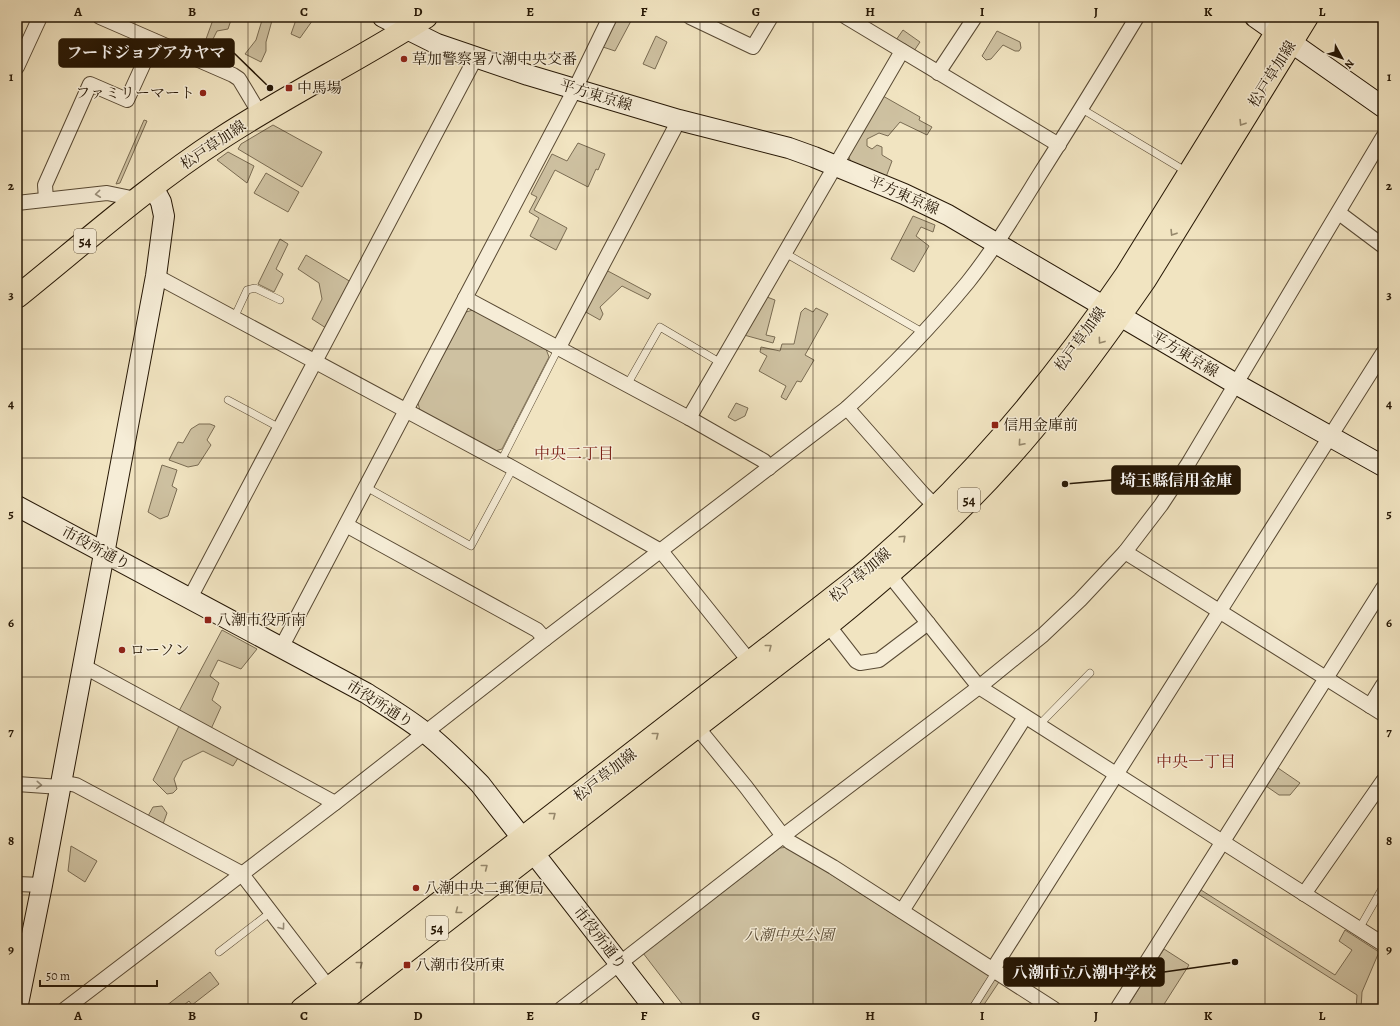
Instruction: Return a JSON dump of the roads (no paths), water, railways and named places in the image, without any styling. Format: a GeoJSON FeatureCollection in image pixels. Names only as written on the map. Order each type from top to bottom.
{"type":"FeatureCollection","features":[{"type":"Feature","properties":{"kind":"main road","name":"松戸草加線"},"geometry":{"type":"LineString","coordinates":[[17,297],[153,186],[220,139],[426,17]]}},
{"type":"Feature","properties":{"kind":"main road","name":"松戸草加線"},"geometry":{"type":"LineString","coordinates":[[302,1009],[337,1002],[750,662],[884,568],[967,502],[1020,445],[1061,395],[1113,311],[1126,275],[1189,173],[1285,30],[1307,17]]}},
{"type":"Feature","properties":{"kind":"main road","name":"松戸草加線"},"geometry":{"type":"LineString","coordinates":[[528,846],[696,727],[828,626],[884,568],[936,507],[1005,434],[1059,369],[1113,311],[1145,280],[1285,30]]}},
{"type":"Feature","properties":{"kind":"street"},"geometry":{"type":"LineString","coordinates":[[17,67],[40,17]]}},
{"type":"Feature","properties":{"kind":"street"},"geometry":{"type":"LineString","coordinates":[[100,17],[233,75],[239,79],[260,114]]}},
{"type":"Feature","properties":{"kind":"street","name":"平方東京線"},"geometry":{"type":"LineString","coordinates":[[383,17],[437,44],[528,75],[679,120],[789,148],[904,194],[948,215],[1236,384],[1383,466]]}},
{"type":"Feature","properties":{"kind":"street"},"geometry":{"type":"LineString","coordinates":[[690,17],[753,47],[771,17]]}},
{"type":"Feature","properties":{"kind":"street"},"geometry":{"type":"LineString","coordinates":[[846,17],[1059,145]]}},
{"type":"Feature","properties":{"kind":"street"},"geometry":{"type":"LineString","coordinates":[[938,73],[975,17]]}},
{"type":"Feature","properties":{"kind":"street"},"geometry":{"type":"LineString","coordinates":[[65,1009],[847,408],[887,371],[924,333],[997,244],[1082,109],[1137,17]]}},
{"type":"Feature","properties":{"kind":"street"},"geometry":{"type":"LineString","coordinates":[[1255,17],[1285,30],[1383,107]]}},
{"type":"Feature","properties":{"kind":"street"},"geometry":{"type":"LineString","coordinates":[[281,648],[575,89],[606,18]]}},
{"type":"Feature","properties":{"kind":"street"},"geometry":{"type":"LineString","coordinates":[[46,200],[45,185],[90,84],[127,100],[154,41]]}},
{"type":"Feature","properties":{"kind":"street"},"geometry":{"type":"LineString","coordinates":[[689,418],[902,51]]}},
{"type":"Feature","properties":{"kind":"street"},"geometry":{"type":"LineString","coordinates":[[190,598],[476,57]]}},
{"type":"Feature","properties":{"kind":"street"},"geometry":{"type":"LineString","coordinates":[[558,349],[679,120]]}},
{"type":"Feature","properties":{"kind":"street"},"geometry":{"type":"LineString","coordinates":[[561,1009],[783,836],[978,687],[1043,635],[1080,600],[1125,552],[1170,491],[1339,213],[1383,137]]}},
{"type":"Feature","properties":{"kind":"street"},"geometry":{"type":"LineString","coordinates":[[17,1009],[61,785],[156,276],[164,216],[161,202],[153,186]]}},
{"type":"Feature","properties":{"kind":"street"},"geometry":{"type":"LineString","coordinates":[[17,202],[107,193],[136,200]]}},
{"type":"Feature","properties":{"kind":"street"},"geometry":{"type":"LineString","coordinates":[[1339,213],[1383,246]]}},
{"type":"Feature","properties":{"kind":"street"},"geometry":{"type":"LineString","coordinates":[[156,276],[501,461],[661,551],[750,662]]}},
{"type":"Feature","properties":{"kind":"street"},"geometry":{"type":"LineString","coordinates":[[465,298],[689,418],[764,460],[769,468]]}},
{"type":"Feature","properties":{"kind":"street"},"geometry":{"type":"LineString","coordinates":[[994,970],[1383,353]]}},
{"type":"Feature","properties":{"kind":"street"},"geometry":{"type":"LineString","coordinates":[[847,408],[936,507]]}},
{"type":"Feature","properties":{"kind":"street","name":"市役所通り"},"geometry":{"type":"LineString","coordinates":[[17,506],[366,693],[396,711],[424,732],[456,760],[480,784],[655,1009]]}},
{"type":"Feature","properties":{"kind":"street"},"geometry":{"type":"LineString","coordinates":[[346,525],[537,630],[545,639]]}},
{"type":"Feature","properties":{"kind":"street"},"geometry":{"type":"LineString","coordinates":[[1125,552],[1383,714]]}},
{"type":"Feature","properties":{"kind":"street"},"geometry":{"type":"LineString","coordinates":[[884,568],[978,687],[1383,944]]}},
{"type":"Feature","properties":{"kind":"street"},"geometry":{"type":"LineString","coordinates":[[1117,1009],[1326,678],[1381,594]]}},
{"type":"Feature","properties":{"kind":"street"},"geometry":{"type":"LineString","coordinates":[[828,626],[856,662],[860,663],[879,660],[928,623]]}},
{"type":"Feature","properties":{"kind":"street"},"geometry":{"type":"LineString","coordinates":[[83,666],[335,803]]}},
{"type":"Feature","properties":{"kind":"street"},"geometry":{"type":"LineString","coordinates":[[1370,706],[1383,685]]}},
{"type":"Feature","properties":{"kind":"street"},"geometry":{"type":"LineString","coordinates":[[902,911],[1025,717]]}},
{"type":"Feature","properties":{"kind":"street"},"geometry":{"type":"LineString","coordinates":[[696,727],[746,787],[783,836],[790,842],[833,867],[1054,1009]]}},
{"type":"Feature","properties":{"kind":"street"},"geometry":{"type":"LineString","coordinates":[[1304,894],[1383,782]]}},
{"type":"Feature","properties":{"kind":"street"},"geometry":{"type":"LineString","coordinates":[[17,784],[76,785],[241,874],[337,1002]]}},
{"type":"Feature","properties":{"kind":"street"},"geometry":{"type":"LineString","coordinates":[[17,884],[42,885]]}},
{"type":"Feature","properties":{"kind":"lane"},"geometry":{"type":"LineString","coordinates":[[1082,109],[1189,173]]}},
{"type":"Feature","properties":{"kind":"lane"},"geometry":{"type":"LineString","coordinates":[[785,253],[924,333]]}},
{"type":"Feature","properties":{"kind":"lane"},"geometry":{"type":"LineString","coordinates":[[234,318],[248,290],[255,288],[280,300]]}},
{"type":"Feature","properties":{"kind":"lane"},"geometry":{"type":"LineString","coordinates":[[627,385],[660,327],[721,363]]}},
{"type":"Feature","properties":{"kind":"lane"},"geometry":{"type":"LineString","coordinates":[[501,461],[558,349]]}},
{"type":"Feature","properties":{"kind":"lane"},"geometry":{"type":"LineString","coordinates":[[228,400],[280,428]]}},
{"type":"Feature","properties":{"kind":"lane"},"geometry":{"type":"LineString","coordinates":[[366,487],[471,546],[513,468]]}},
{"type":"Feature","properties":{"kind":"lane"},"geometry":{"type":"LineString","coordinates":[[1039,725],[1090,673]]}},
{"type":"Feature","properties":{"kind":"lane"},"geometry":{"type":"LineString","coordinates":[[1359,929],[1383,887]]}},
{"type":"Feature","properties":{"kind":"lane"},"geometry":{"type":"LineString","coordinates":[[219,952],[271,912]]}},
{"type":"Feature","properties":{"kind":"lane"},"geometry":{"type":"LineString","coordinates":[[972,1009],[994,970]]}},
{"type":"Feature","properties":{"kind":"place","name":"草加警察署八潮中央交番"},"geometry":{"type":"Point","coordinates":[404,59]}},
{"type":"Feature","properties":{"kind":"place","name":"フードジョブアカヤマ"},"geometry":{"type":"Point","coordinates":[270,88]}},
{"type":"Feature","properties":{"kind":"place","name":"中馬場"},"geometry":{"type":"Point","coordinates":[289,88]}},
{"type":"Feature","properties":{"kind":"place","name":"ファミリーマート"},"geometry":{"type":"Point","coordinates":[203,93]}},
{"type":"Feature","properties":{"kind":"place","name":"信用金庫前"},"geometry":{"type":"Point","coordinates":[995,425]}},
{"type":"Feature","properties":{"kind":"place","name":"埼玉縣信用金庫"},"geometry":{"type":"Point","coordinates":[1065,484]}},
{"type":"Feature","properties":{"kind":"place","name":"八潮市役所南"},"geometry":{"type":"Point","coordinates":[208,620]}},
{"type":"Feature","properties":{"kind":"place","name":"ローソン"},"geometry":{"type":"Point","coordinates":[122,650]}},
{"type":"Feature","properties":{"kind":"place","name":"八潮中央二郵便局"},"geometry":{"type":"Point","coordinates":[416,888]}},
{"type":"Feature","properties":{"kind":"place","name":"八潮市立八潮中学校"},"geometry":{"type":"Point","coordinates":[1235,962]}},
{"type":"Feature","properties":{"kind":"place","name":"八潮市役所東"},"geometry":{"type":"Point","coordinates":[407,965]}},
{"type":"Feature","properties":{"kind":"district","name":"中央二丁目"},"geometry":{"type":"Point","coordinates":[574,454]}},
{"type":"Feature","properties":{"kind":"district","name":"中央一丁目"},"geometry":{"type":"Point","coordinates":[1196,762]}},
{"type":"Feature","properties":{"kind":"park label","name":"八潮中央公園"},"geometry":{"type":"Point","coordinates":[789,935]}}]}
